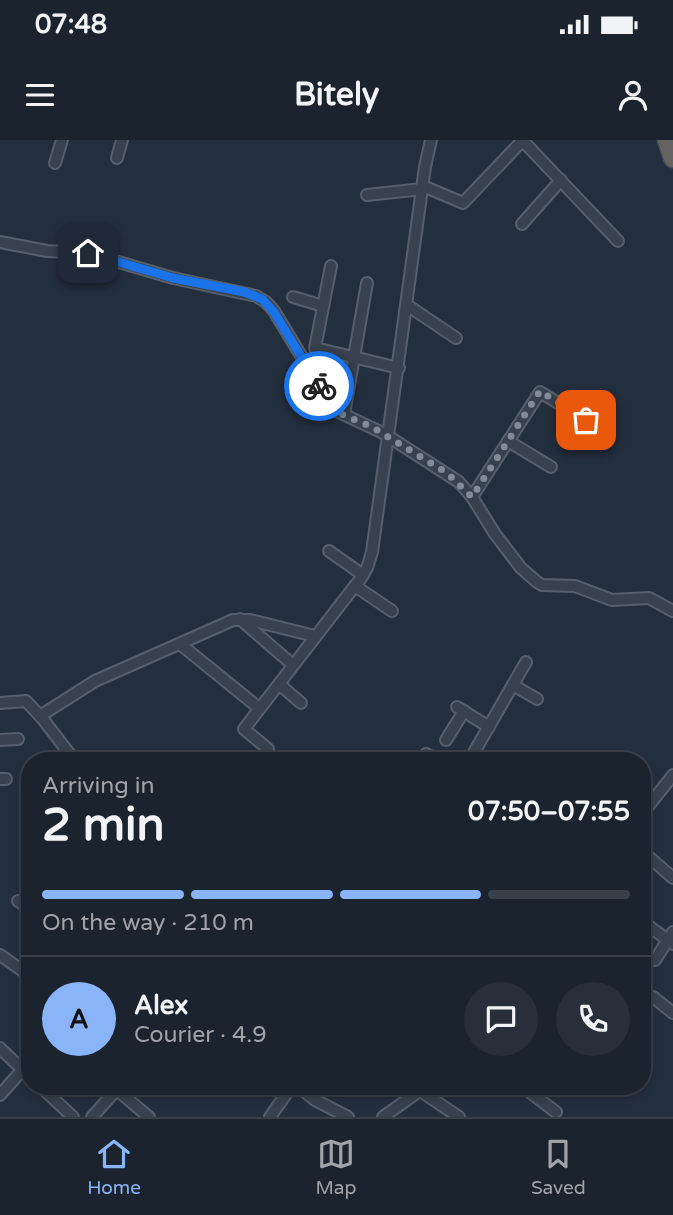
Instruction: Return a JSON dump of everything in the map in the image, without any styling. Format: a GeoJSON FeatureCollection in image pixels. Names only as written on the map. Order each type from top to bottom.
{"type":"FeatureCollection","features":[{"type":"Feature","properties":{"kind":"highway"},"geometry":{"type":"LineString","coordinates":[[667,140],[673,158]]}},
{"type":"Feature","properties":{"kind":"street"},"geometry":{"type":"LineString","coordinates":[[55,163],[62,140]]}},
{"type":"Feature","properties":{"kind":"street"},"geometry":{"type":"LineString","coordinates":[[117,158],[122,140]]}},
{"type":"Feature","properties":{"kind":"street"},"geometry":{"type":"LineString","coordinates":[[268,749],[244,729],[363,575],[372,552],[422,187],[431,140]]}},
{"type":"Feature","properties":{"kind":"street"},"geometry":{"type":"LineString","coordinates":[[367,195],[422,187],[463,203],[523,140],[618,241]]}},
{"type":"Feature","properties":{"kind":"street"},"geometry":{"type":"LineString","coordinates":[[522,224],[561,180]]}},
{"type":"Feature","properties":{"kind":"street"},"geometry":{"type":"LineString","coordinates":[[0,242],[47,251],[88,253],[173,278],[244,292],[262,299],[274,312],[330,406],[372,427],[447,473],[472,497],[495,534],[521,568],[537,582],[542,585],[575,586],[612,600],[649,598],[673,611]]}},
{"type":"Feature","properties":{"kind":"street"},"geometry":{"type":"LineString","coordinates":[[331,266],[315,348],[399,368]]}},
{"type":"Feature","properties":{"kind":"street"},"geometry":{"type":"LineString","coordinates":[[344,415],[367,284]]}},
{"type":"Feature","properties":{"kind":"street"},"geometry":{"type":"LineString","coordinates":[[293,297],[323,306]]}},
{"type":"Feature","properties":{"kind":"street"},"geometry":{"type":"LineString","coordinates":[[407,305],[456,338]]}},
{"type":"Feature","properties":{"kind":"street"},"geometry":{"type":"LineString","coordinates":[[472,497],[540,391],[586,420]]}},
{"type":"Feature","properties":{"kind":"street"},"geometry":{"type":"LineString","coordinates":[[508,441],[551,467]]}},
{"type":"Feature","properties":{"kind":"street"},"geometry":{"type":"LineString","coordinates":[[329,551],[363,575]]}},
{"type":"Feature","properties":{"kind":"street"},"geometry":{"type":"LineString","coordinates":[[355,586],[392,611]]}},
{"type":"Feature","properties":{"kind":"street"},"geometry":{"type":"LineString","coordinates":[[40,716],[94,681],[233,620],[240,619],[315,636]]}},
{"type":"Feature","properties":{"kind":"street"},"geometry":{"type":"LineString","coordinates":[[240,619],[293,665]]}},
{"type":"Feature","properties":{"kind":"street"},"geometry":{"type":"LineString","coordinates":[[180,644],[259,708]]}},
{"type":"Feature","properties":{"kind":"street"},"geometry":{"type":"LineString","coordinates":[[474,752],[526,662]]}},
{"type":"Feature","properties":{"kind":"street"},"geometry":{"type":"LineString","coordinates":[[279,684],[302,703]]}},
{"type":"Feature","properties":{"kind":"street"},"geometry":{"type":"LineString","coordinates":[[513,685],[537,699]]}},
{"type":"Feature","properties":{"kind":"street"},"geometry":{"type":"LineString","coordinates":[[0,703],[26,701],[68,752]]}},
{"type":"Feature","properties":{"kind":"street"},"geometry":{"type":"LineString","coordinates":[[446,740],[460,709],[489,727]]}},
{"type":"Feature","properties":{"kind":"street"},"geometry":{"type":"LineString","coordinates":[[0,740],[18,738]]}},
{"type":"Feature","properties":{"kind":"street"},"geometry":{"type":"LineString","coordinates":[[651,803],[673,775]]}},
{"type":"Feature","properties":{"kind":"street"},"geometry":{"type":"LineString","coordinates":[[651,859],[673,878]]}},
{"type":"Feature","properties":{"kind":"street"},"geometry":{"type":"LineString","coordinates":[[651,927],[671,939],[655,960]]}},
{"type":"Feature","properties":{"kind":"street"},"geometry":{"type":"LineString","coordinates":[[0,955],[21,970]]}},
{"type":"Feature","properties":{"kind":"street"},"geometry":{"type":"LineString","coordinates":[[651,996],[673,1013]]}},
{"type":"Feature","properties":{"kind":"street"},"geometry":{"type":"LineString","coordinates":[[0,1048],[21,1064]]}},
{"type":"Feature","properties":{"kind":"street"},"geometry":{"type":"LineString","coordinates":[[0,1095],[21,1075]]}},
{"type":"Feature","properties":{"kind":"street"},"geometry":{"type":"LineString","coordinates":[[50,1095],[73,1117]]}},
{"type":"Feature","properties":{"kind":"street"},"geometry":{"type":"LineString","coordinates":[[92,1117],[112,1095]]}},
{"type":"Feature","properties":{"kind":"street"},"geometry":{"type":"LineString","coordinates":[[125,1095],[149,1117]]}},
{"type":"Feature","properties":{"kind":"street"},"geometry":{"type":"LineString","coordinates":[[270,1117],[285,1095]]}},
{"type":"Feature","properties":{"kind":"street"},"geometry":{"type":"LineString","coordinates":[[309,1095],[348,1117]]}},
{"type":"Feature","properties":{"kind":"street"},"geometry":{"type":"LineString","coordinates":[[383,1117],[412,1095]]}},
{"type":"Feature","properties":{"kind":"street"},"geometry":{"type":"LineString","coordinates":[[428,1095],[459,1117]]}},
{"type":"Feature","properties":{"kind":"street"},"geometry":{"type":"LineString","coordinates":[[534,1095],[556,1112]]}},
{"type":"Feature","properties":{"kind":"way so far"},"geometry":{"type":"LineString","coordinates":[[319,386],[330,406],[337,412],[383,433],[447,473],[472,497],[540,391],[586,420]]}},
{"type":"Feature","properties":{"kind":"route"},"geometry":{"type":"LineString","coordinates":[[88,253],[173,278],[244,292],[262,299],[274,312],[319,386]]}}]}
